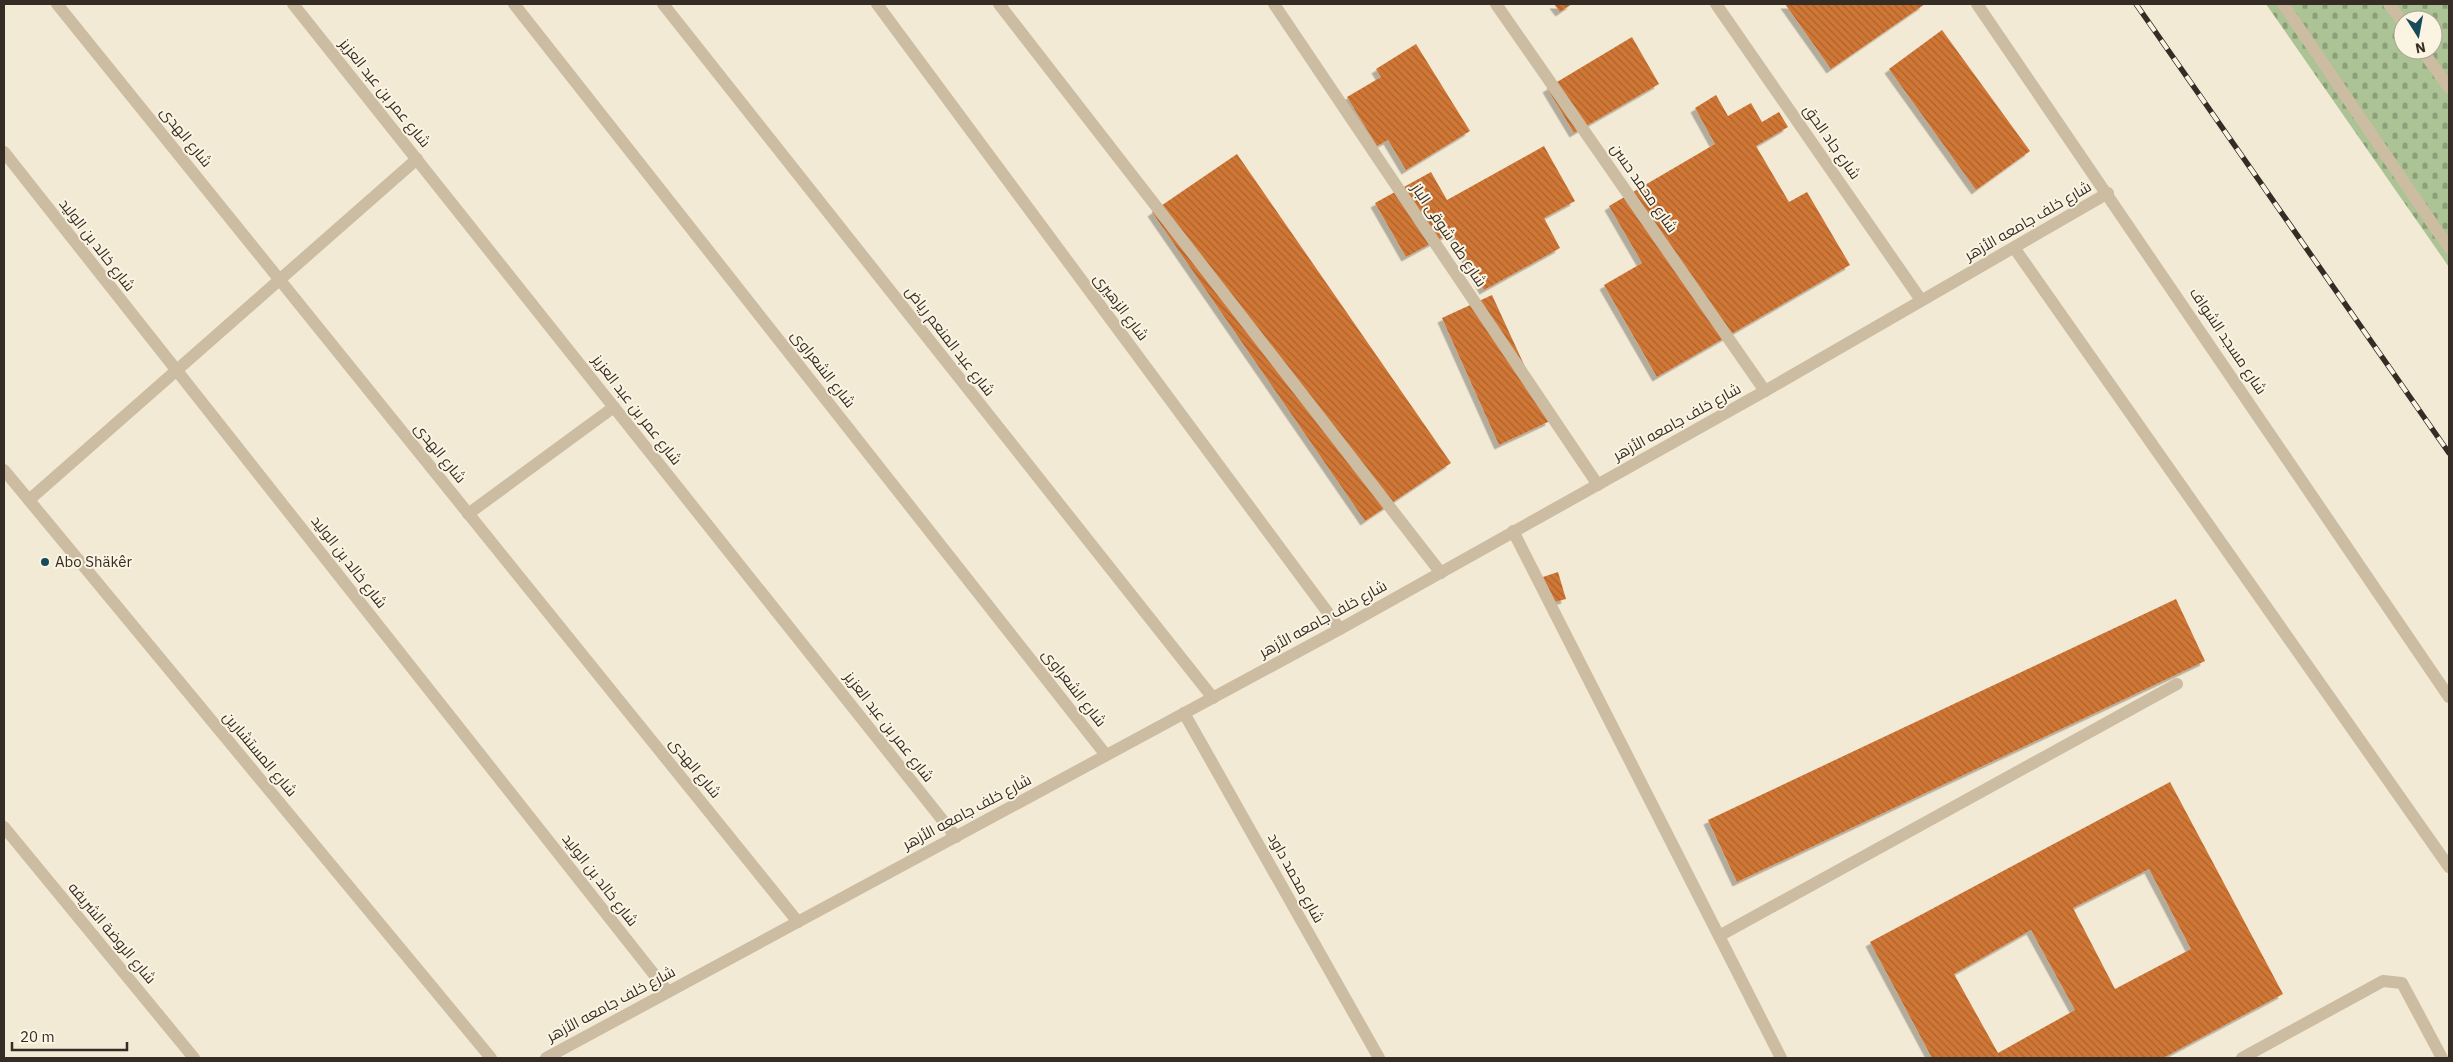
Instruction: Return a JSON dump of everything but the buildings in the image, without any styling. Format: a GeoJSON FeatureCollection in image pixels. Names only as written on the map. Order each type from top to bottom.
{"type":"FeatureCollection","features":[{"type":"Feature","properties":{"kind":"street","name":"شارع الهدى"},"geometry":{"type":"LineString","coordinates":[[57,4],[798,922]]}},
{"type":"Feature","properties":{"kind":"street","name":"شارع عمر بن عبد العزيز"},"geometry":{"type":"LineString","coordinates":[[293,4],[956,837]]}},
{"type":"Feature","properties":{"kind":"street","name":"شارع الشعراوى"},"geometry":{"type":"LineString","coordinates":[[514,4],[1106,755]]}},
{"type":"Feature","properties":{"kind":"street","name":"شارع عبد المنعم رياض"},"geometry":{"type":"LineString","coordinates":[[663,4],[1213,698]]}},
{"type":"Feature","properties":{"kind":"street","name":"شارع الزهيرى"},"geometry":{"type":"LineString","coordinates":[[877,4],[1340,629]]}},
{"type":"Feature","properties":{"kind":"street"},"geometry":{"type":"LineString","coordinates":[[999,4],[1441,573]]}},
{"type":"Feature","properties":{"kind":"street","name":"شارع طه شوقى الباز"},"geometry":{"type":"LineString","coordinates":[[1274,4],[1598,484]]}},
{"type":"Feature","properties":{"kind":"street","name":"شارع محمد حسن"},"geometry":{"type":"LineString","coordinates":[[1496,4],[1765,391]]}},
{"type":"Feature","properties":{"kind":"street","name":"شارع جاد الحق"},"geometry":{"type":"LineString","coordinates":[[1716,4],[1920,300]]}},
{"type":"Feature","properties":{"kind":"street","name":"شارع مسجد الشواف"},"geometry":{"type":"LineString","coordinates":[[1977,4],[2108,193],[2449,697]]}},
{"type":"Feature","properties":{"kind":"street"},"geometry":{"type":"LineString","coordinates":[[2282,4],[2449,248]]}},
{"type":"Feature","properties":{"kind":"street"},"geometry":{"type":"LineString","coordinates":[[2429,60],[2449,88]]}},
{"type":"Feature","properties":{"kind":"street","name":"شارع خالد بن الوليد"},"geometry":{"type":"LineString","coordinates":[[4,152],[668,992]]}},
{"type":"Feature","properties":{"kind":"street"},"geometry":{"type":"LineString","coordinates":[[29,500],[417,158]]}},
{"type":"Feature","properties":{"kind":"street","name":"شارع خلف جامعه الأزهر"},"geometry":{"type":"LineString","coordinates":[[546,1058],[1340,629],[1765,391],[1920,300],[2015,249],[2108,193]]}},
{"type":"Feature","properties":{"kind":"street"},"geometry":{"type":"LineString","coordinates":[[2015,249],[2449,868]]}},
{"type":"Feature","properties":{"kind":"street"},"geometry":{"type":"LineString","coordinates":[[468,514],[614,407]]}},
{"type":"Feature","properties":{"kind":"street","name":"شارع المستشارين"},"geometry":{"type":"LineString","coordinates":[[4,470],[491,1058]]}},
{"type":"Feature","properties":{"kind":"street"},"geometry":{"type":"LineString","coordinates":[[1513,531],[1781,1058]]}},
{"type":"Feature","properties":{"kind":"street"},"geometry":{"type":"LineString","coordinates":[[1719,936],[2177,684]]}},
{"type":"Feature","properties":{"kind":"street","name":"شارع محمد داود"},"geometry":{"type":"LineString","coordinates":[[1184,713],[1379,1058]]}},
{"type":"Feature","properties":{"kind":"street","name":"شارع الروضة الشريفه"},"geometry":{"type":"LineString","coordinates":[[4,828],[194,1058]]}},
{"type":"Feature","properties":{"kind":"street"},"geometry":{"type":"LineString","coordinates":[[2242,1058],[2383,981],[2402,984],[2442,1058]]}},
{"type":"Feature","properties":{"kind":"green space"},"geometry":{"type":"Polygon","coordinates":[[[2266,4],[2449,4],[2449,267],[2266,4]]]}},
{"type":"Feature","properties":{"kind":"railway"},"geometry":{"type":"LineString","coordinates":[[2136,4],[2449,453]]}},
{"type":"Feature","properties":{"kind":"place","name":"Abo Shäkêr"},"geometry":{"type":"Point","coordinates":[45,562]}}]}
